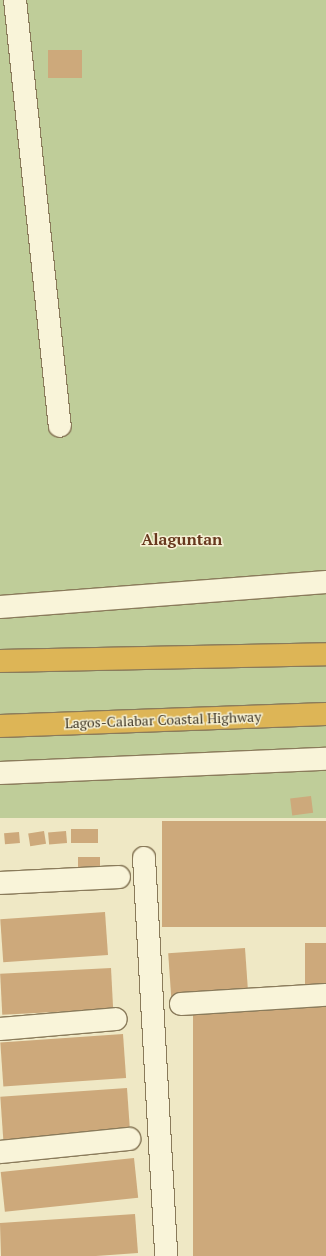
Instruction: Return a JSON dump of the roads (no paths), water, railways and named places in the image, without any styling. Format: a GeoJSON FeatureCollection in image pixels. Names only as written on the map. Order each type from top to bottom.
{"type":"FeatureCollection","features":[{"type":"Feature","properties":{"kind":"highway"},"geometry":{"type":"LineString","coordinates":[[0,662],[326,654]]}},
{"type":"Feature","properties":{"kind":"highway","name":"Lagos-Calabar Coastal Highway"},"geometry":{"type":"LineString","coordinates":[[0,726],[326,714]]}},
{"type":"Feature","properties":{"kind":"street"},"geometry":{"type":"LineString","coordinates":[[15,0],[60,426]]}},
{"type":"Feature","properties":{"kind":"street"},"geometry":{"type":"LineString","coordinates":[[0,606],[326,582]]}},
{"type":"Feature","properties":{"kind":"street"},"geometry":{"type":"LineString","coordinates":[[0,773],[326,759]]}},
{"type":"Feature","properties":{"kind":"street"},"geometry":{"type":"LineString","coordinates":[[144,858],[166,1256]]}},
{"type":"Feature","properties":{"kind":"street"},"geometry":{"type":"LineString","coordinates":[[0,883],[119,877]]}},
{"type":"Feature","properties":{"kind":"street"},"geometry":{"type":"LineString","coordinates":[[181,1004],[326,994]]}},
{"type":"Feature","properties":{"kind":"street"},"geometry":{"type":"LineString","coordinates":[[0,1029],[116,1019]]}},
{"type":"Feature","properties":{"kind":"street"},"geometry":{"type":"LineString","coordinates":[[0,1152],[129,1139]]}},
{"type":"Feature","properties":{"kind":"district","name":"Alaguntan"},"geometry":{"type":"Point","coordinates":[182,539]}}]}
